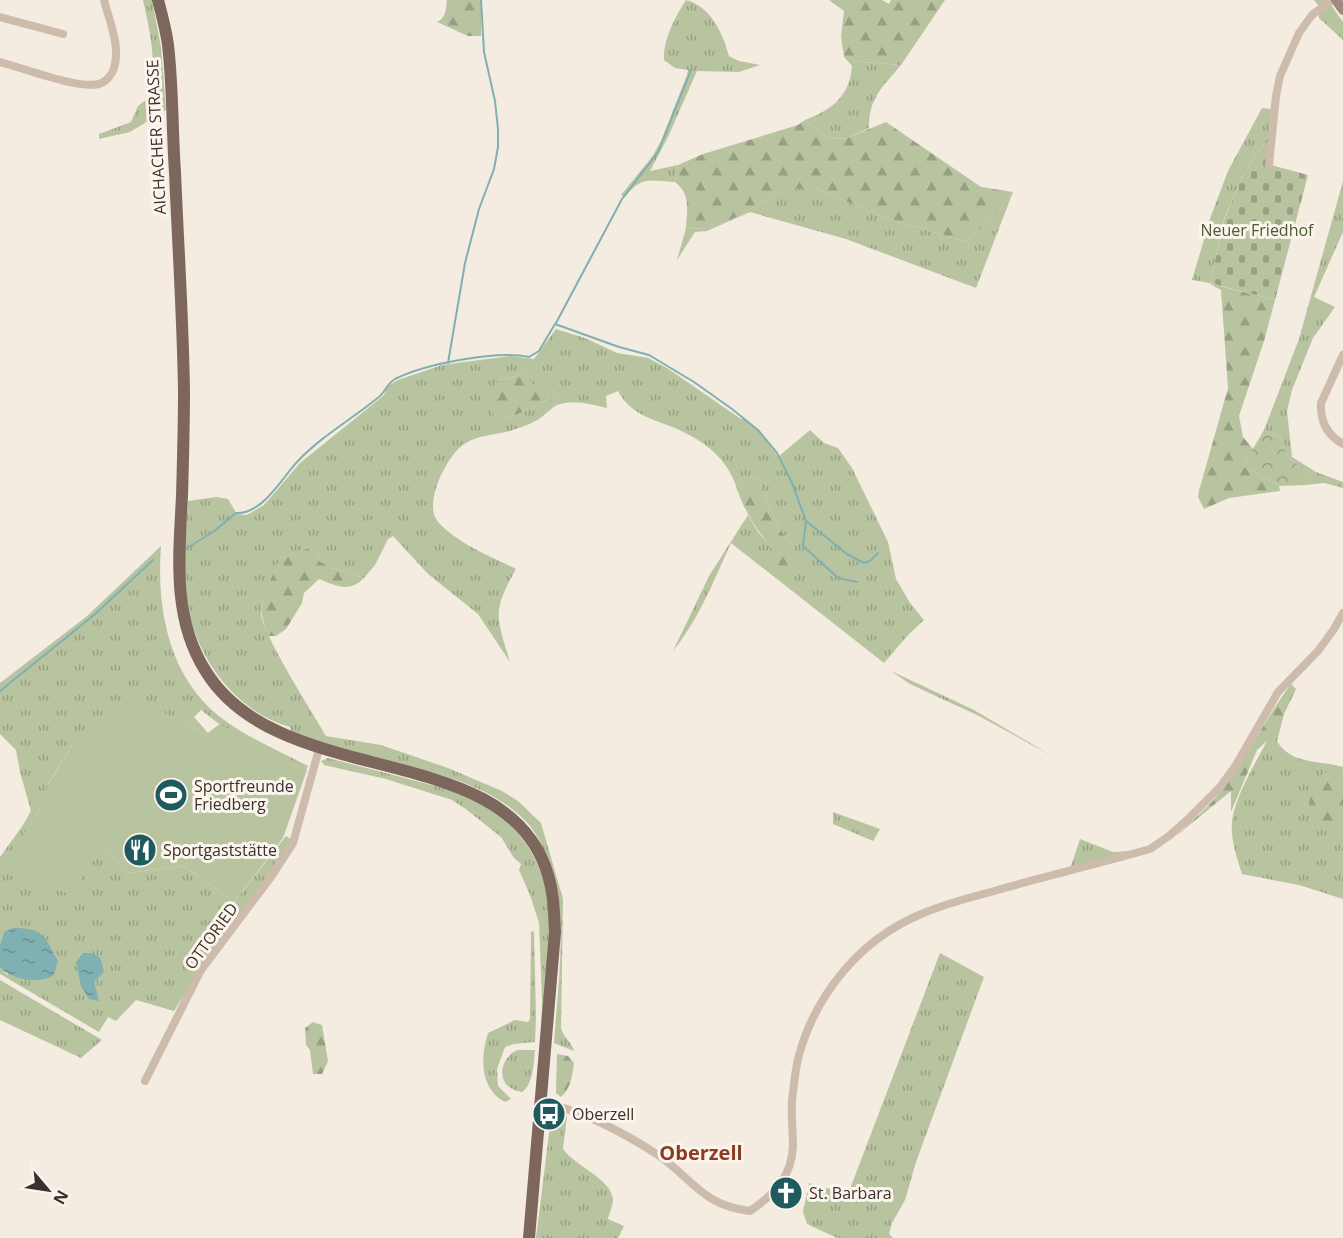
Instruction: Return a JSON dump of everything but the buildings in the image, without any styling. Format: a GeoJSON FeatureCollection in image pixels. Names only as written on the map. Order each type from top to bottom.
{"type":"FeatureCollection","features":[{"type":"Feature","properties":{"kind":"main road","name":"AICHACHER STRASSE"},"geometry":{"type":"LineString","coordinates":[[158,0],[168,47],[180,274],[184,392],[178,560],[180,601],[190,640],[205,671],[221,691],[239,709],[271,729],[319,749],[409,772],[482,797],[505,812],[536,847],[548,872],[554,899],[555,932],[542,1102],[528,1238]]}},
{"type":"Feature","properties":{"kind":"main road"},"geometry":{"type":"LineString","coordinates":[[1334,0],[1343,10]]}},
{"type":"Feature","properties":{"kind":"street"},"geometry":{"type":"LineString","coordinates":[[0,62],[73,82],[96,85],[103,83],[111,76],[116,56],[104,0]]}},
{"type":"Feature","properties":{"kind":"street"},"geometry":{"type":"LineString","coordinates":[[1269,165],[1280,76],[1299,33],[1312,15],[1334,0]]}},
{"type":"Feature","properties":{"kind":"street"},"geometry":{"type":"LineString","coordinates":[[0,17],[63,34]]}},
{"type":"Feature","properties":{"kind":"street"},"geometry":{"type":"LineString","coordinates":[[1343,355],[1322,403],[1321,411],[1328,432],[1343,444]]}},
{"type":"Feature","properties":{"kind":"street"},"geometry":{"type":"LineString","coordinates":[[542,1102],[565,1108],[627,1137],[660,1157],[709,1199],[750,1211],[774,1193],[789,1168],[793,1147],[792,1103],[799,1056],[819,1007],[845,967],[894,927],[937,907],[1150,849],[1169,836],[1220,787],[1236,765],[1278,692],[1318,651],[1343,613]]}},
{"type":"Feature","properties":{"kind":"street","name":"OTTORIED"},"geometry":{"type":"LineString","coordinates":[[145,1081],[201,970],[293,843],[319,749]]}},
{"type":"Feature","properties":{"kind":"green space"},"geometry":{"type":"Polygon","coordinates":[[[143,0],[152,0],[161,47],[166,110],[130,132],[99,139],[99,134],[131,122],[138,106],[151,96],[152,48],[143,0]]]}},
{"type":"Feature","properties":{"kind":"green space"},"geometry":{"type":"Polygon","coordinates":[[[447,0],[482,0],[481,36],[468,36],[437,22],[444,16],[447,0]]]}},
{"type":"Feature","properties":{"kind":"green space"},"geometry":{"type":"Polygon","coordinates":[[[686,0],[709,14],[723,38],[729,56],[739,61],[760,65],[739,72],[697,71],[668,137],[650,171],[678,165],[675,182],[642,182],[625,197],[621,195],[652,157],[661,141],[687,75],[688,70],[675,68],[664,60],[668,37],[686,0]]]}},
{"type":"Feature","properties":{"kind":"green space"},"geometry":{"type":"Polygon","coordinates":[[[829,0],[882,0],[889,4],[891,0],[945,0],[901,65],[862,62],[844,57],[841,37],[844,11],[829,0]]]}},
{"type":"Feature","properties":{"kind":"green space"},"geometry":{"type":"Polygon","coordinates":[[[1314,0],[1329,2],[1343,22],[1343,40],[1319,18],[1318,5],[1314,0]]]}},
{"type":"Feature","properties":{"kind":"green space"},"geometry":{"type":"Polygon","coordinates":[[[844,57],[862,62],[901,65],[874,101],[869,128],[847,138],[829,139],[805,120],[831,107],[843,94],[852,66],[844,57]]]}},
{"type":"Feature","properties":{"kind":"green space"},"geometry":{"type":"Polygon","coordinates":[[[1262,108],[1273,109],[1271,133],[1242,177],[1224,219],[1210,283],[1192,280],[1211,216],[1228,171],[1262,108]]]}},
{"type":"Feature","properties":{"kind":"green space"},"geometry":{"type":"Polygon","coordinates":[[[805,120],[829,139],[847,138],[886,122],[981,187],[1013,192],[995,216],[966,242],[881,216],[815,188],[791,189],[770,197],[737,217],[707,229],[686,228],[686,197],[675,182],[678,165],[703,154],[798,125],[805,120]]]}},
{"type":"Feature","properties":{"kind":"green space","name":"Neuer Friedhof"},"geometry":{"type":"Polygon","coordinates":[[[1271,133],[1267,164],[1308,175],[1275,300],[1210,283],[1224,220],[1242,177],[1271,133]]]}},
{"type":"Feature","properties":{"kind":"green space"},"geometry":{"type":"Polygon","coordinates":[[[1343,181],[1343,232],[1314,297],[1335,307],[1313,338],[1292,390],[1287,411],[1292,457],[1316,472],[1343,482],[1343,488],[1324,483],[1305,485],[1311,472],[1288,458],[1280,437],[1264,430],[1299,339],[1343,181]]]}},
{"type":"Feature","properties":{"kind":"green space"},"geometry":{"type":"Polygon","coordinates":[[[791,188],[815,188],[881,216],[966,242],[995,216],[1013,192],[976,288],[846,239],[750,212],[707,231],[695,232],[677,260],[686,228],[707,229],[737,217],[770,197],[791,188]]]}},
{"type":"Feature","properties":{"kind":"green space"},"geometry":{"type":"Polygon","coordinates":[[[1208,283],[1275,300],[1239,416],[1243,437],[1253,449],[1243,466],[1279,486],[1280,491],[1229,498],[1204,509],[1198,497],[1199,491],[1228,388],[1221,290],[1208,283]]]}},
{"type":"Feature","properties":{"kind":"green space"},"geometry":{"type":"Polygon","coordinates":[[[556,329],[585,338],[617,353],[648,358],[667,368],[758,430],[778,457],[810,430],[824,443],[838,448],[852,468],[888,542],[896,579],[910,603],[924,620],[884,663],[731,543],[698,613],[673,651],[709,576],[748,515],[758,532],[768,542],[799,554],[779,528],[758,479],[748,474],[735,483],[725,464],[703,443],[635,410],[618,391],[606,396],[607,408],[582,403],[563,403],[525,426],[471,440],[459,448],[439,479],[433,504],[438,522],[455,537],[516,569],[503,595],[499,614],[499,624],[510,662],[478,614],[428,574],[393,536],[388,539],[375,565],[364,578],[332,568],[319,561],[317,554],[306,549],[280,559],[263,599],[261,612],[263,622],[299,692],[326,736],[381,745],[448,768],[502,791],[518,801],[541,823],[563,899],[561,1028],[574,1051],[554,1043],[560,955],[559,902],[549,862],[530,826],[516,812],[482,790],[423,770],[292,734],[290,727],[269,719],[251,708],[234,694],[207,659],[190,619],[184,574],[188,501],[216,497],[228,499],[237,514],[247,515],[264,505],[300,463],[383,396],[388,386],[398,380],[442,365],[510,356],[534,359],[556,329]],[[523,372],[511,378],[499,380],[496,418],[513,416],[557,397],[536,389],[523,372]]]}},
{"type":"Feature","properties":{"kind":"green space"},"geometry":{"type":"Polygon","coordinates":[[[523,372],[536,388],[555,385],[557,397],[513,416],[496,418],[487,405],[491,390],[499,380],[511,378],[523,372]]]}},
{"type":"Feature","properties":{"kind":"green space"},"geometry":{"type":"Polygon","coordinates":[[[1264,430],[1280,437],[1288,458],[1311,472],[1305,485],[1279,486],[1243,466],[1264,430]]]}},
{"type":"Feature","properties":{"kind":"green space"},"geometry":{"type":"Polygon","coordinates":[[[748,474],[758,479],[779,528],[799,554],[792,575],[770,562],[770,545],[758,531],[741,501],[735,483],[748,474]]]}},
{"type":"Feature","properties":{"kind":"green space"},"geometry":{"type":"Polygon","coordinates":[[[161,546],[161,596],[165,620],[180,667],[192,687],[208,706],[227,722],[256,740],[308,766],[306,770],[223,727],[201,710],[194,717],[208,733],[205,735],[185,722],[74,742],[48,784],[76,803],[45,803],[8,862],[103,844],[127,873],[184,866],[234,902],[286,836],[292,840],[279,862],[216,945],[174,1011],[136,1000],[116,1021],[108,1017],[99,1032],[0,974],[0,968],[8,975],[4,932],[0,944],[0,857],[31,811],[16,750],[0,734],[0,683],[86,617],[161,546]]]}},
{"type":"Feature","properties":{"kind":"green space"},"geometry":{"type":"Polygon","coordinates":[[[311,549],[317,554],[319,561],[332,568],[364,578],[348,587],[337,586],[319,579],[304,593],[302,603],[286,629],[276,636],[267,636],[261,611],[263,596],[280,559],[311,549]]]}},
{"type":"Feature","properties":{"kind":"green space"},"geometry":{"type":"Polygon","coordinates":[[[891,671],[974,710],[1052,756],[979,716],[910,684],[891,671]]]}},
{"type":"Feature","properties":{"kind":"green space"},"geometry":{"type":"Polygon","coordinates":[[[1291,684],[1296,689],[1284,714],[1277,741],[1267,741],[1257,750],[1231,812],[1231,791],[1176,836],[1226,784],[1291,684]]]}},
{"type":"Feature","properties":{"kind":"green space","name":"Sportfreunde Friedberg"},"geometry":{"type":"Polygon","coordinates":[[[145,704],[185,722],[205,735],[220,724],[307,770],[283,838],[234,902],[184,866],[127,873],[103,844],[71,896],[7,862],[40,808],[49,783],[74,742],[94,718],[123,708],[145,704]]]}},
{"type":"Feature","properties":{"kind":"green space"},"geometry":{"type":"Polygon","coordinates":[[[1267,741],[1277,741],[1283,749],[1298,758],[1343,767],[1341,827],[1343,826],[1343,899],[1299,885],[1242,874],[1233,843],[1234,810],[1267,741]]]}},
{"type":"Feature","properties":{"kind":"green space"},"geometry":{"type":"Polygon","coordinates":[[[328,758],[470,797],[501,817],[526,844],[542,876],[550,913],[551,933],[541,1037],[539,923],[519,870],[521,864],[514,858],[501,837],[452,800],[386,779],[324,765],[321,761],[328,758]]]}},
{"type":"Feature","properties":{"kind":"green space"},"geometry":{"type":"Polygon","coordinates":[[[1325,772],[1343,776],[1343,826],[1341,827],[1325,828],[1309,814],[1312,791],[1325,772]]]}},
{"type":"Feature","properties":{"kind":"green space"},"geometry":{"type":"Polygon","coordinates":[[[833,812],[880,829],[873,841],[833,824],[833,812]]]}},
{"type":"Feature","properties":{"kind":"green space"},"geometry":{"type":"Polygon","coordinates":[[[1080,839],[1113,852],[1134,851],[1070,869],[1080,839]]]}},
{"type":"Feature","properties":{"kind":"green space"},"geometry":{"type":"Polygon","coordinates":[[[534,931],[535,1042],[505,1047],[497,1069],[498,1086],[511,1099],[505,1102],[491,1089],[487,1081],[483,1062],[485,1043],[488,1033],[515,1020],[528,1022],[530,1019],[531,932],[534,931]]]}},
{"type":"Feature","properties":{"kind":"green space"},"geometry":{"type":"Polygon","coordinates":[[[940,953],[984,977],[916,1162],[905,1200],[892,1223],[889,1234],[893,1238],[837,1238],[807,1224],[803,1212],[809,1183],[848,1194],[940,953]]]}},
{"type":"Feature","properties":{"kind":"green space"},"geometry":{"type":"Polygon","coordinates":[[[0,980],[102,1040],[81,1058],[0,1020],[0,980]]]}},
{"type":"Feature","properties":{"kind":"green space"},"geometry":{"type":"Polygon","coordinates":[[[313,1022],[322,1025],[328,1061],[322,1074],[313,1074],[310,1050],[306,1045],[305,1028],[313,1022]]]}},
{"type":"Feature","properties":{"kind":"green space"},"geometry":{"type":"Polygon","coordinates":[[[517,1050],[535,1050],[531,1079],[522,1092],[507,1086],[502,1074],[506,1060],[517,1050]]]}},
{"type":"Feature","properties":{"kind":"green space"},"geometry":{"type":"Polygon","coordinates":[[[557,1054],[568,1056],[574,1063],[569,1086],[561,1097],[556,1093],[557,1054]]]}},
{"type":"Feature","properties":{"kind":"green space"},"geometry":{"type":"Polygon","coordinates":[[[557,1111],[567,1116],[563,1149],[576,1162],[600,1179],[611,1193],[613,1202],[608,1219],[624,1226],[618,1238],[536,1238],[551,1118],[553,1112],[557,1111]]]}},
{"type":"Feature","properties":{"kind":"water"},"geometry":{"type":"Polygon","coordinates":[[[13,928],[23,928],[42,935],[58,961],[54,975],[41,980],[26,980],[12,976],[0,968],[0,944],[4,932],[13,928]]]}},
{"type":"Feature","properties":{"kind":"water"},"geometry":{"type":"Polygon","coordinates":[[[83,953],[92,953],[100,958],[104,972],[94,982],[99,1001],[89,999],[81,986],[76,962],[83,953]]]}},
{"type":"Feature","properties":{"kind":"waterway"},"geometry":{"type":"LineString","coordinates":[[448,363],[465,263],[479,209],[494,169],[498,147],[495,101],[484,52],[481,0]]}},
{"type":"Feature","properties":{"kind":"waterway"},"geometry":{"type":"LineString","coordinates":[[556,323],[622,199],[658,152],[691,70]]}},
{"type":"Feature","properties":{"kind":"waterway"},"geometry":{"type":"LineString","coordinates":[[187,548],[213,532],[236,513],[246,512],[263,502],[306,453],[380,396],[395,379],[424,368],[461,360],[498,355],[529,357],[539,351],[555,324],[649,355],[694,382],[758,430],[777,453],[792,483],[806,521],[847,554],[864,563],[870,561],[878,553]]}},
{"type":"Feature","properties":{"kind":"waterway"},"geometry":{"type":"LineString","coordinates":[[806,521],[803,546],[838,578],[857,582]]}},
{"type":"Feature","properties":{"kind":"waterway"},"geometry":{"type":"LineString","coordinates":[[0,691],[94,615],[153,560]]}},
{"type":"Feature","properties":{"kind":"place","name":"Sportfreunde Friedberg"},"geometry":{"type":"Point","coordinates":[171,795]}},
{"type":"Feature","properties":{"kind":"place","name":"Sportgaststätte"},"geometry":{"type":"Point","coordinates":[140,850]}},
{"type":"Feature","properties":{"kind":"place","name":"Oberzell"},"geometry":{"type":"Point","coordinates":[549,1114]}},
{"type":"Feature","properties":{"kind":"place","name":"St. Barbara"},"geometry":{"type":"Point","coordinates":[786,1193]}},
{"type":"Feature","properties":{"kind":"district","name":"Oberzell"},"geometry":{"type":"Point","coordinates":[701,1152]}}]}
